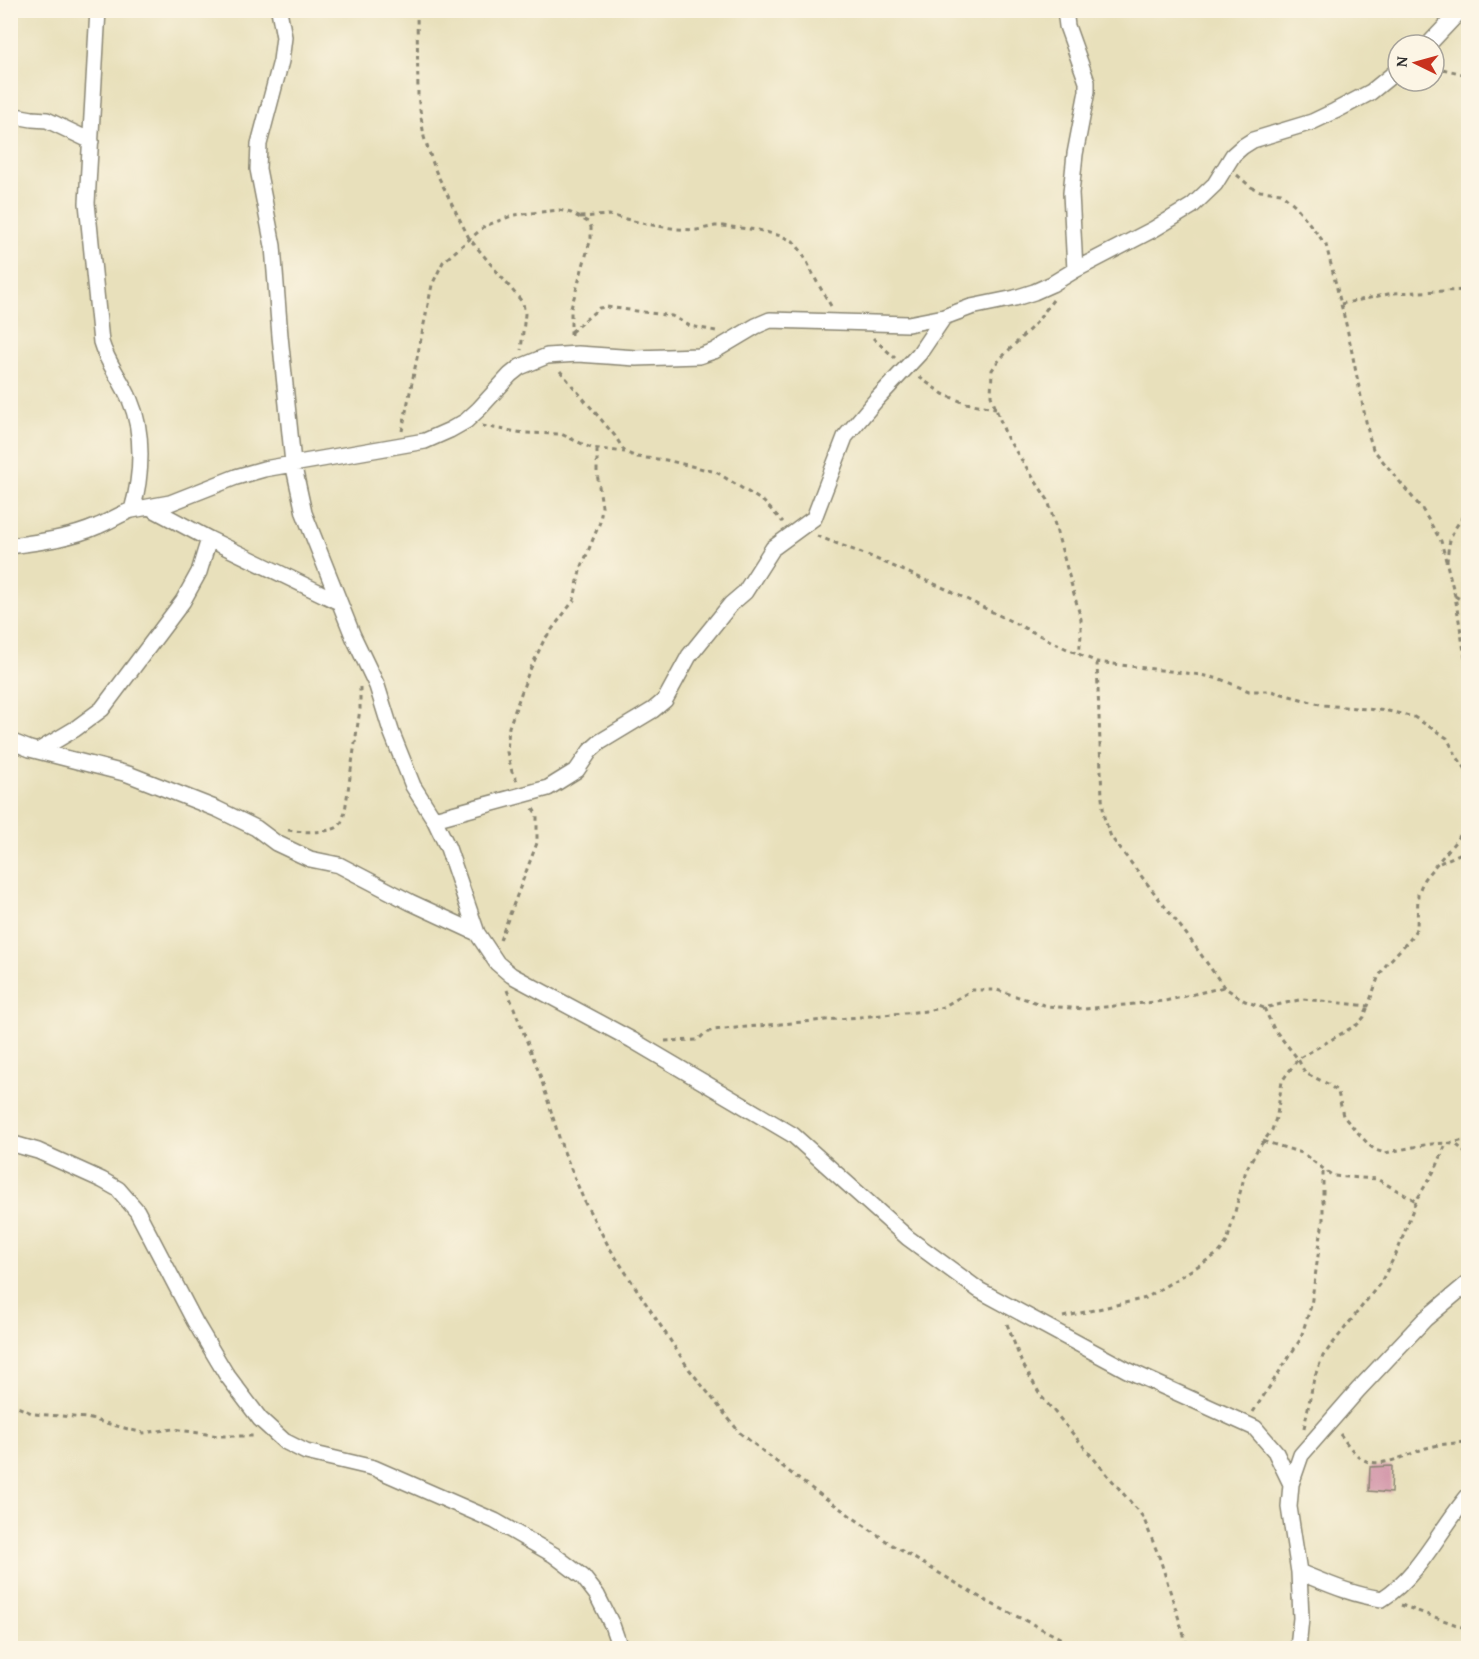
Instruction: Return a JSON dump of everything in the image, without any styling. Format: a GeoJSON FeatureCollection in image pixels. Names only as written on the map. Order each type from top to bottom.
{"type":"FeatureCollection","features":[{"type":"Feature","properties":{"kind":"street"},"geometry":{"type":"LineString","coordinates":[[98,10],[87,203],[97,323],[105,356],[129,398],[138,428],[139,469],[132,510]]}},
{"type":"Feature","properties":{"kind":"street"},"geometry":{"type":"LineString","coordinates":[[279,10],[284,37],[281,61],[259,144],[258,169],[273,246],[293,463],[304,513],[339,602],[377,686],[412,786],[434,819],[452,858],[477,933],[495,960],[511,975],[632,1040],[793,1136],[908,1238],[950,1270],[999,1302],[1127,1370],[1255,1428],[1275,1452],[1291,1484]]}},
{"type":"Feature","properties":{"kind":"street"},"geometry":{"type":"LineString","coordinates":[[1065,10],[1066,26],[1087,82],[1088,91],[1075,154],[1071,194],[1071,273]]}},
{"type":"Feature","properties":{"kind":"street"},"geometry":{"type":"LineString","coordinates":[[1439,33],[1461,10]]}},
{"type":"Feature","properties":{"kind":"street"},"geometry":{"type":"LineString","coordinates":[[10,546],[78,534],[100,526],[122,513],[170,503],[236,477],[293,463],[425,441],[466,421],[510,375],[520,367],[547,356],[571,354],[636,358],[699,356],[714,351],[770,320],[908,324],[944,317],[971,306],[1015,298],[1052,284],[1192,206],[1215,184],[1233,155],[1253,140],[1312,122],[1371,92],[1386,80]]}},
{"type":"Feature","properties":{"kind":"street"},"geometry":{"type":"LineString","coordinates":[[10,114],[47,120],[92,141]]}},
{"type":"Feature","properties":{"kind":"street"},"geometry":{"type":"LineString","coordinates":[[434,819],[548,788],[577,770],[590,751],[600,742],[653,710],[665,700],[689,656],[731,604],[745,592],[773,548],[814,518],[845,437],[919,354],[944,317]]}},
{"type":"Feature","properties":{"kind":"street"},"geometry":{"type":"LineString","coordinates":[[149,507],[208,539],[339,602]]}},
{"type":"Feature","properties":{"kind":"street"},"geometry":{"type":"LineString","coordinates":[[38,751],[75,729],[102,709],[183,601],[200,572],[208,539]]}},
{"type":"Feature","properties":{"kind":"street"},"geometry":{"type":"LineString","coordinates":[[10,741],[38,751],[128,774],[217,808],[256,828],[276,843],[310,859],[339,865],[410,902],[477,933]]}},
{"type":"Feature","properties":{"kind":"street"},"geometry":{"type":"LineString","coordinates":[[10,1143],[38,1151],[102,1180],[128,1198],[225,1374],[260,1419],[277,1435],[306,1452],[375,1468],[495,1521],[554,1555],[583,1576],[597,1595],[612,1625],[620,1648]]}},
{"type":"Feature","properties":{"kind":"street"},"geometry":{"type":"LineString","coordinates":[[1298,1648],[1301,1618],[1299,1572],[1289,1507],[1291,1484],[1301,1455],[1329,1421],[1425,1319],[1468,1283]]}},
{"type":"Feature","properties":{"kind":"street"},"geometry":{"type":"LineString","coordinates":[[1299,1572],[1342,1590],[1382,1599],[1395,1591],[1410,1574],[1468,1496]]}},
{"type":"Feature","properties":{"kind":"path"},"geometry":{"type":"LineString","coordinates":[[417,10],[418,96],[424,137],[436,172],[469,238],[523,303],[525,314],[520,367]]}},
{"type":"Feature","properties":{"kind":"path"},"geometry":{"type":"LineString","coordinates":[[1446,70],[1468,75]]}},
{"type":"Feature","properties":{"kind":"path"},"geometry":{"type":"LineString","coordinates":[[1225,167],[1244,179],[1251,187],[1260,191],[1281,193],[1295,205],[1326,244],[1365,420],[1374,449],[1422,509],[1441,541],[1455,596],[1468,676]]}},
{"type":"Feature","properties":{"kind":"path"},"geometry":{"type":"LineString","coordinates":[[399,447],[432,285],[443,262],[484,226],[514,215],[560,210],[588,222],[591,227],[591,238],[571,308],[571,354]]}},
{"type":"Feature","properties":{"kind":"path"},"geometry":{"type":"LineString","coordinates":[[580,217],[609,215],[677,229],[697,230],[723,226],[758,230],[781,236],[792,241],[802,252],[817,282],[843,321]]}},
{"type":"Feature","properties":{"kind":"path"},"geometry":{"type":"LineString","coordinates":[[1071,273],[1036,323],[1000,359],[992,370],[990,381],[991,396],[1007,438],[1048,500],[1081,619],[1079,655]]}},
{"type":"Feature","properties":{"kind":"path"},"geometry":{"type":"LineString","coordinates":[[1341,304],[1393,293],[1468,290]]}},
{"type":"Feature","properties":{"kind":"path"},"geometry":{"type":"LineString","coordinates":[[571,332],[599,308],[607,307],[672,316],[690,326],[739,336]]}},
{"type":"Feature","properties":{"kind":"path"},"geometry":{"type":"LineString","coordinates":[[547,356],[615,436],[625,452]]}},
{"type":"Feature","properties":{"kind":"path"},"geometry":{"type":"LineString","coordinates":[[466,421],[512,432],[561,434],[597,450],[625,452],[637,457],[666,460],[716,472],[764,502],[783,522],[946,589],[1079,655],[1098,662],[1201,675],[1220,679],[1249,691],[1271,691],[1323,705],[1388,711],[1414,717],[1447,738],[1468,772]]}},
{"type":"Feature","properties":{"kind":"path"},"geometry":{"type":"LineString","coordinates":[[597,450],[597,473],[602,506],[600,522],[580,571],[574,600],[544,640],[528,674],[509,727],[507,752],[512,772],[537,815],[537,843],[495,960],[540,1075],[562,1147],[585,1203],[609,1247],[689,1369],[740,1433],[801,1481],[892,1545],[988,1602],[1080,1648]]}},
{"type":"Feature","properties":{"kind":"path"},"geometry":{"type":"LineString","coordinates":[[1447,566],[1449,541],[1454,529],[1468,511]]}},
{"type":"Feature","properties":{"kind":"path"},"geometry":{"type":"LineString","coordinates":[[1455,596],[1468,604]]}},
{"type":"Feature","properties":{"kind":"path"},"geometry":{"type":"LineString","coordinates":[[1098,662],[1102,798],[1104,817],[1111,837],[1224,987],[1245,1001],[1264,1008],[1303,999],[1368,1006]]}},
{"type":"Feature","properties":{"kind":"path"},"geometry":{"type":"LineString","coordinates":[[283,830],[324,831],[335,829],[340,824],[345,811],[360,709],[361,681]]}},
{"type":"Feature","properties":{"kind":"path"},"geometry":{"type":"LineString","coordinates":[[1038,1323],[1146,1298],[1220,1253],[1227,1242],[1246,1170],[1272,1130],[1282,1081],[1298,1059],[1358,1024],[1364,1017],[1378,978],[1386,965],[1412,937],[1417,927],[1418,894],[1424,879],[1455,842],[1468,821]]}},
{"type":"Feature","properties":{"kind":"path"},"geometry":{"type":"LineString","coordinates":[[1438,864],[1468,850]]}},
{"type":"Feature","properties":{"kind":"path"},"geometry":{"type":"LineString","coordinates":[[632,1040],[689,1042],[698,1040],[712,1030],[927,1011],[943,1007],[972,990],[997,990],[1047,1006],[1084,1009],[1165,1000],[1224,987]]}},
{"type":"Feature","properties":{"kind":"path"},"geometry":{"type":"LineString","coordinates":[[1264,1008],[1274,1029],[1298,1059],[1305,1073],[1328,1084],[1338,1092],[1343,1116],[1375,1150],[1385,1153],[1446,1144],[1466,1140],[1468,1136]]}},
{"type":"Feature","properties":{"kind":"path"},"geometry":{"type":"LineString","coordinates":[[1263,1141],[1302,1153],[1333,1176],[1377,1179],[1416,1201]]}},
{"type":"Feature","properties":{"kind":"path"},"geometry":{"type":"LineString","coordinates":[[1446,1144],[1459,1147],[1468,1156]]}},
{"type":"Feature","properties":{"kind":"path"},"geometry":{"type":"LineString","coordinates":[[1304,1430],[1314,1378],[1323,1356],[1381,1282],[1398,1250],[1416,1201],[1437,1166],[1446,1144]]}},
{"type":"Feature","properties":{"kind":"path"},"geometry":{"type":"LineString","coordinates":[[1246,1423],[1300,1340],[1311,1306],[1323,1220],[1323,1170]]}},
{"type":"Feature","properties":{"kind":"path"},"geometry":{"type":"LineString","coordinates":[[999,1302],[1021,1361],[1041,1396],[1143,1517],[1160,1559],[1188,1648]]}},
{"type":"Feature","properties":{"kind":"path"},"geometry":{"type":"LineString","coordinates":[[10,1404],[43,1416],[87,1418],[143,1433],[173,1429],[219,1436],[277,1435]]}},
{"type":"Feature","properties":{"kind":"path"},"geometry":{"type":"LineString","coordinates":[[1329,1421],[1363,1459],[1372,1462],[1400,1460],[1427,1448],[1446,1443],[1468,1442]]}},
{"type":"Feature","properties":{"kind":"path"},"geometry":{"type":"LineString","coordinates":[[1382,1599],[1421,1610],[1468,1629]]}},
{"type":"Feature","properties":{"kind":"building"},"geometry":{"type":"Polygon","coordinates":[[[1392,1466],[1391,1493],[1369,1491],[1370,1467],[1392,1466]]]}}]}
